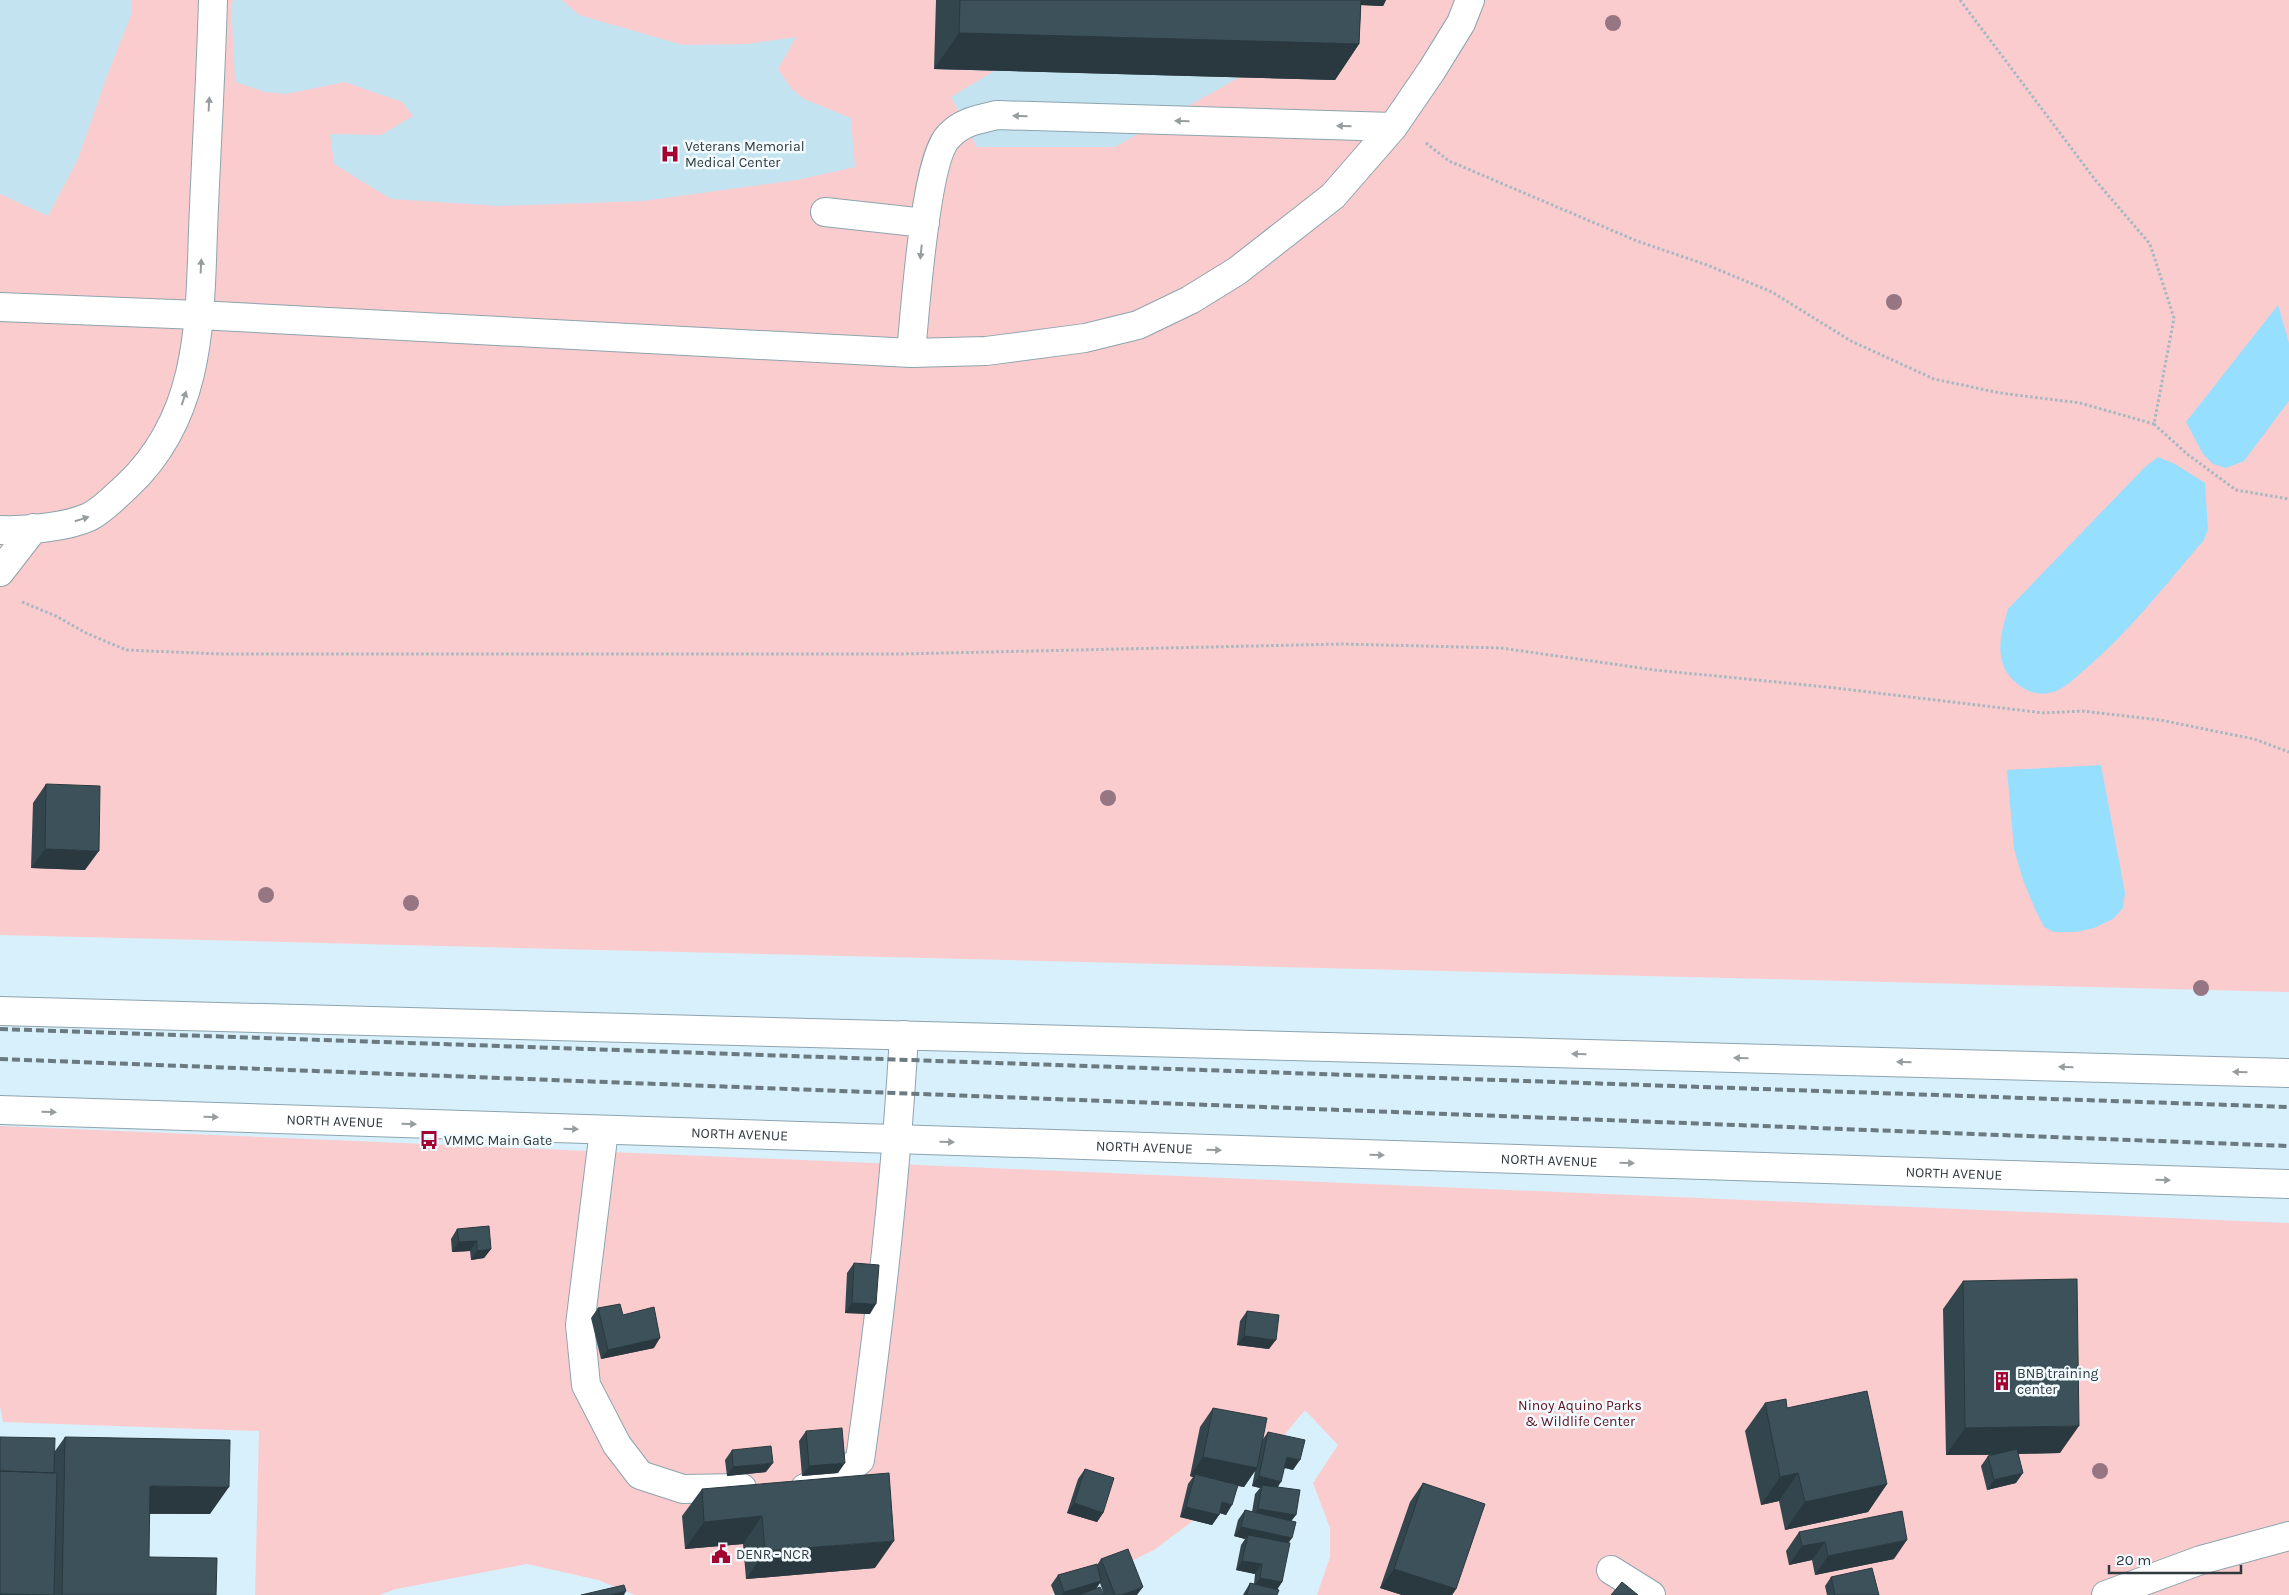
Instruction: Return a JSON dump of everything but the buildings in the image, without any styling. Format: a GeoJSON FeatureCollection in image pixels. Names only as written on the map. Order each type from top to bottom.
{"type":"FeatureCollection","features":[{"type":"Feature","properties":{"kind":"main road"},"geometry":{"type":"LineString","coordinates":[[0,530],[34,528],[68,523],[90,517],[136,478],[155,455],[172,429],[184,402],[197,343],[214,0]]}},
{"type":"Feature","properties":{"kind":"main road"},"geometry":{"type":"LineString","coordinates":[[0,307],[198,315],[911,353],[986,351],[1085,338],[1138,325],[1190,300],[1237,271],[1333,196],[1393,127],[1461,23],[1470,0]]}},
{"type":"Feature","properties":{"kind":"main road"},"geometry":{"type":"LineString","coordinates":[[911,353],[925,223],[937,156],[948,136],[967,122],[997,116],[1393,127]]}},
{"type":"Feature","properties":{"kind":"main road"},"geometry":{"type":"LineString","coordinates":[[824,212],[925,223]]}},
{"type":"Feature","properties":{"kind":"main road"},"geometry":{"type":"LineString","coordinates":[[0,572],[34,528]]}},
{"type":"Feature","properties":{"kind":"main road"},"geometry":{"type":"LineString","coordinates":[[0,1011],[2289,1073]]}},
{"type":"Feature","properties":{"kind":"main road"},"geometry":{"type":"LineString","coordinates":[[604,1130],[580,1325],[586,1385],[617,1445],[640,1475],[683,1489],[827,1488],[860,1460],[878,1339],[898,1140],[904,1035]]}},
{"type":"Feature","properties":{"kind":"main road","name":"NORTH AVENUE"},"geometry":{"type":"LineString","coordinates":[[0,1110],[2289,1184]]}},
{"type":"Feature","properties":{"kind":"main road"},"geometry":{"type":"LineString","coordinates":[[2106,1595],[2201,1560],[2289,1536]]}},
{"type":"Feature","properties":{"kind":"main road"},"geometry":{"type":"LineString","coordinates":[[1611,1570],[1650,1595]]}},
{"type":"Feature","properties":{"kind":"path"},"geometry":{"type":"LineString","coordinates":[[1960,0],[2096,181],[2150,244],[2174,318],[2154,424]]}},
{"type":"Feature","properties":{"kind":"path"},"geometry":{"type":"LineString","coordinates":[[1393,127],[1421,139],[1449,161],[1458,165],[1637,241],[1707,265],[1772,292],[1851,341],[1934,379],[2000,393],[2080,403],[2154,424],[2187,454],[2236,490],[2289,499]]}},
{"type":"Feature","properties":{"kind":"path"},"geometry":{"type":"LineString","coordinates":[[16,600],[56,616],[86,633],[126,650],[221,654],[900,654],[1342,644],[1501,648],[1655,670],[1827,687],[2044,713],[2082,711],[2160,720],[2254,740],[2289,752]]}},
{"type":"Feature","properties":{"kind":"shaded area","name":"Veterans Memorial Medical Center"},"geometry":{"type":"Polygon","coordinates":[[[0,0],[1450,0],[1363,133],[0,287],[0,0]]]}},
{"type":"Feature","properties":{"kind":"green space"},"geometry":{"type":"Polygon","coordinates":[[[131,0],[234,0],[231,5],[235,82],[265,92],[286,94],[345,82],[402,102],[413,116],[381,135],[330,134],[334,164],[391,199],[499,206],[643,201],[797,180],[855,167],[851,118],[804,99],[791,88],[778,69],[796,37],[747,44],[683,45],[579,15],[562,0],[936,0],[935,69],[994,71],[951,97],[977,147],[1115,147],[1240,77],[1334,80],[1337,4],[1383,0],[2289,0],[2289,992],[0,935],[0,194],[48,216],[78,159],[131,15],[131,0]]]}},
{"type":"Feature","properties":{"kind":"green space","name":"Ninoy Aquino Parks & Wildlife Center"},"geometry":{"type":"Polygon","coordinates":[[[0,1126],[2289,1223],[2289,1595],[1317,1595],[1330,1557],[1330,1528],[1313,1483],[1338,1445],[1305,1410],[1246,1481],[1154,1550],[1075,1589],[1049,1595],[635,1595],[598,1580],[527,1564],[396,1589],[379,1595],[255,1595],[259,1431],[3,1422],[0,1406],[0,1126]]]}},
{"type":"Feature","properties":{"kind":"water"},"geometry":{"type":"Polygon","coordinates":[[[2278,305],[2289,343],[2289,401],[2244,461],[2226,468],[2213,464],[2203,454],[2186,422],[2278,305]]]}},
{"type":"Feature","properties":{"kind":"water"},"geometry":{"type":"Polygon","coordinates":[[[2158,457],[2175,464],[2205,483],[2208,529],[2204,540],[2115,642],[2070,682],[2061,689],[2045,694],[2028,691],[2013,680],[2003,664],[2000,646],[2008,609],[2145,467],[2158,457]]]}},
{"type":"Feature","properties":{"kind":"water"},"geometry":{"type":"Polygon","coordinates":[[[2101,765],[2125,893],[2123,908],[2113,919],[2094,928],[2076,932],[2054,932],[2044,927],[2035,909],[2023,880],[2014,849],[2007,770],[2101,765]]]}},
{"type":"Feature","properties":{"kind":"railway"},"geometry":{"type":"LineString","coordinates":[[0,1029],[2289,1107]]}},
{"type":"Feature","properties":{"kind":"railway"},"geometry":{"type":"LineString","coordinates":[[0,1059],[2289,1146]]}},
{"type":"Feature","properties":{"kind":"place","name":"Veterans Memorial Medical Center"},"geometry":{"type":"Point","coordinates":[670,154]}},
{"type":"Feature","properties":{"kind":"place","name":"VMMC Main Gate"},"geometry":{"type":"Point","coordinates":[429,1140]}},
{"type":"Feature","properties":{"kind":"place","name":"BNB training center"},"geometry":{"type":"Point","coordinates":[2002,1381]}},
{"type":"Feature","properties":{"kind":"place","name":"DENR - NCR"},"geometry":{"type":"Point","coordinates":[721,1554]}}]}
